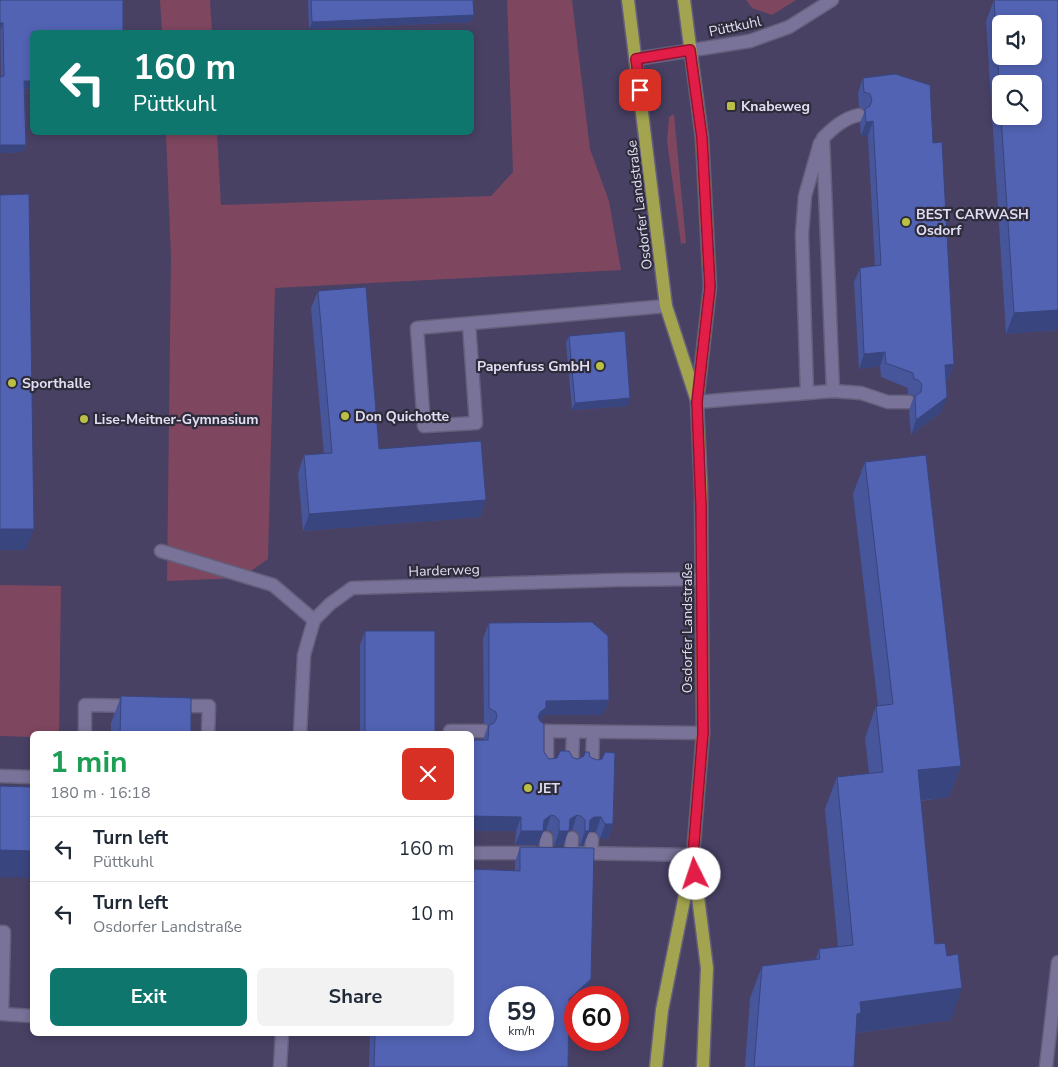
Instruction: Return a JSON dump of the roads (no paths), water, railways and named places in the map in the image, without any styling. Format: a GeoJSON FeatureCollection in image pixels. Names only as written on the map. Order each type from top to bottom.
{"type":"FeatureCollection","features":[{"type":"Feature","properties":{"kind":"main road","name":"Osdorfer Landstraße"},"geometry":{"type":"LineString","coordinates":[[628,0],[666,306],[697,402]]}},
{"type":"Feature","properties":{"kind":"main road","name":"Osdorfer Landstraße"},"geometry":{"type":"LineString","coordinates":[[656,1067],[662,1010],[693,855],[703,733],[702,579],[697,402],[710,287],[702,138],[684,0]]}},
{"type":"Feature","properties":{"kind":"main road","name":"Osdorfer Landstraße"},"geometry":{"type":"LineString","coordinates":[[693,855],[707,968],[703,1067]]}},
{"type":"Feature","properties":{"kind":"street","name":"Püttkuhl"},"geometry":{"type":"LineString","coordinates":[[636,59],[750,40],[789,27],[832,0]]}},
{"type":"Feature","properties":{"kind":"street"},"geometry":{"type":"LineString","coordinates":[[807,393],[802,234],[804,196],[823,138],[835,126],[852,116],[859,115]]}},
{"type":"Feature","properties":{"kind":"street"},"geometry":{"type":"LineString","coordinates":[[823,138],[833,391]]}},
{"type":"Feature","properties":{"kind":"street"},"geometry":{"type":"LineString","coordinates":[[469,324],[476,423],[424,426],[417,328],[666,306]]}},
{"type":"Feature","properties":{"kind":"street"},"geometry":{"type":"LineString","coordinates":[[697,402],[833,391],[861,393],[888,402],[909,402]]}},
{"type":"Feature","properties":{"kind":"street"},"geometry":{"type":"LineString","coordinates":[[161,551],[273,585],[314,620]]}},
{"type":"Feature","properties":{"kind":"street","name":"Harderweg"},"geometry":{"type":"LineString","coordinates":[[300,731],[304,655],[314,620],[330,604],[352,588],[702,579]]}},
{"type":"Feature","properties":{"kind":"street"},"geometry":{"type":"LineString","coordinates":[[85,731],[85,705],[142,706]]}},
{"type":"Feature","properties":{"kind":"street"},"geometry":{"type":"LineString","coordinates":[[161,706],[209,706],[208,731]]}},
{"type":"Feature","properties":{"kind":"street"},"geometry":{"type":"LineString","coordinates":[[450,731],[484,731]]}},
{"type":"Feature","properties":{"kind":"street"},"geometry":{"type":"LineString","coordinates":[[547,766],[544,731],[703,733]]}},
{"type":"Feature","properties":{"kind":"street"},"geometry":{"type":"LineString","coordinates":[[572,766],[573,732]]}},
{"type":"Feature","properties":{"kind":"street"},"geometry":{"type":"LineString","coordinates":[[592,767],[593,732]]}},
{"type":"Feature","properties":{"kind":"street"},"geometry":{"type":"LineString","coordinates":[[0,776],[30,777]]}},
{"type":"Feature","properties":{"kind":"street"},"geometry":{"type":"LineString","coordinates":[[546,838],[546,853]]}},
{"type":"Feature","properties":{"kind":"street"},"geometry":{"type":"LineString","coordinates":[[571,853],[572,838]]}},
{"type":"Feature","properties":{"kind":"street"},"geometry":{"type":"LineString","coordinates":[[591,854],[592,838]]}},
{"type":"Feature","properties":{"kind":"street"},"geometry":{"type":"LineString","coordinates":[[474,852],[693,855]]}},
{"type":"Feature","properties":{"kind":"street"},"geometry":{"type":"LineString","coordinates":[[0,932],[4,932],[2,1014],[30,1016]]}},
{"type":"Feature","properties":{"kind":"street"},"geometry":{"type":"LineString","coordinates":[[1046,1067],[1058,962]]}},
{"type":"Feature","properties":{"kind":"street"},"geometry":{"type":"LineString","coordinates":[[280,1067],[282,1036]]}},
{"type":"Feature","properties":{"kind":"place","name":"Knabeweg"},"geometry":{"type":"Point","coordinates":[731,106]}},
{"type":"Feature","properties":{"kind":"place","name":"BEST CARWASH Osdorf"},"geometry":{"type":"Point","coordinates":[906,222]}},
{"type":"Feature","properties":{"kind":"place","name":"Papenfuss GmbH"},"geometry":{"type":"Point","coordinates":[600,366]}},
{"type":"Feature","properties":{"kind":"place","name":"Sporthalle"},"geometry":{"type":"Point","coordinates":[12,383]}},
{"type":"Feature","properties":{"kind":"place","name":"Don Quichotte"},"geometry":{"type":"Point","coordinates":[345,416]}},
{"type":"Feature","properties":{"kind":"place","name":"Lise-Meitner-Gymnasium"},"geometry":{"type":"Point","coordinates":[84,419]}},
{"type":"Feature","properties":{"kind":"place","name":"JET"},"geometry":{"type":"Point","coordinates":[528,788]}}]}
